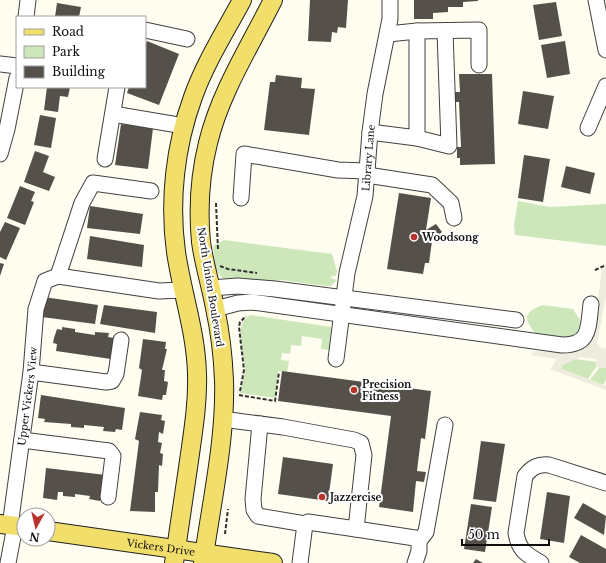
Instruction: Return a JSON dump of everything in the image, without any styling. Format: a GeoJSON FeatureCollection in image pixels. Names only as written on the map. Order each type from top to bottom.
{"type":"FeatureCollection","features":[{"type":"Feature","properties":{"kind":"main road"},"geometry":{"type":"LineString","coordinates":[[175,556],[195,418],[197,392],[194,345],[173,227],[177,162],[184,126],[203,74],[242,0]]}},
{"type":"Feature","properties":{"kind":"main road","name":"North Union Boulevard"},"geometry":{"type":"LineString","coordinates":[[203,558],[229,420],[215,308],[202,244],[200,199],[208,143],[228,90],[273,0]]}},
{"type":"Feature","properties":{"kind":"main road"},"geometry":{"type":"LineString","coordinates":[[173,227],[184,232],[185,235],[197,304],[204,309],[215,308]]}},
{"type":"Feature","properties":{"kind":"main road","name":"Vickers Drive"},"geometry":{"type":"LineString","coordinates":[[56,533],[175,556],[273,563]]}},
{"type":"Feature","properties":{"kind":"street"},"geometry":{"type":"LineString","coordinates":[[26,16],[28,0]]}},
{"type":"Feature","properties":{"kind":"street","name":"Library Lane"},"geometry":{"type":"LineString","coordinates":[[336,359],[352,249],[365,196],[370,132],[375,94],[388,34],[390,0]]}},
{"type":"Feature","properties":{"kind":"street"},"geometry":{"type":"LineString","coordinates":[[600,5],[606,50]]}},
{"type":"Feature","properties":{"kind":"street"},"geometry":{"type":"LineString","coordinates":[[146,30],[187,39]]}},
{"type":"Feature","properties":{"kind":"street"},"geometry":{"type":"LineString","coordinates":[[388,34],[417,31],[479,30],[479,65]]}},
{"type":"Feature","properties":{"kind":"street"},"geometry":{"type":"LineString","coordinates":[[417,31],[417,138]]}},
{"type":"Feature","properties":{"kind":"street"},"geometry":{"type":"LineString","coordinates":[[370,132],[417,138],[449,146],[445,31]]}},
{"type":"Feature","properties":{"kind":"street"},"geometry":{"type":"LineString","coordinates":[[0,64],[16,66]]}},
{"type":"Feature","properties":{"kind":"street"},"geometry":{"type":"LineString","coordinates":[[0,154],[7,129],[16,83]]}},
{"type":"Feature","properties":{"kind":"street"},"geometry":{"type":"LineString","coordinates":[[588,128],[606,86]]}},
{"type":"Feature","properties":{"kind":"street"},"geometry":{"type":"LineString","coordinates":[[105,159],[117,88]]}},
{"type":"Feature","properties":{"kind":"street"},"geometry":{"type":"LineString","coordinates":[[112,114],[184,126]]}},
{"type":"Feature","properties":{"kind":"street"},"geometry":{"type":"LineString","coordinates":[[241,198],[244,154],[338,170],[367,173],[432,185],[451,203],[454,218]]}},
{"type":"Feature","properties":{"kind":"street"},"geometry":{"type":"LineString","coordinates":[[151,191],[93,183],[82,203],[58,276],[159,291],[183,290]]}},
{"type":"Feature","properties":{"kind":"street","name":"Upper Vickers View"},"geometry":{"type":"LineString","coordinates":[[8,563],[31,372],[36,309],[45,281],[58,276]]}},
{"type":"Feature","properties":{"kind":"street"},"geometry":{"type":"LineString","coordinates":[[210,288],[238,286],[276,289],[516,320]]}},
{"type":"Feature","properties":{"kind":"street"},"geometry":{"type":"LineString","coordinates":[[215,308],[238,303],[252,302],[570,345],[579,342],[586,336],[589,326],[591,304]]}},
{"type":"Feature","properties":{"kind":"street"},"geometry":{"type":"LineString","coordinates":[[31,372],[106,382],[112,381],[116,374],[120,340]]}},
{"type":"Feature","properties":{"kind":"street"},"geometry":{"type":"LineString","coordinates":[[229,420],[354,440],[361,443],[364,455],[356,529]]}},
{"type":"Feature","properties":{"kind":"street"},"geometry":{"type":"LineString","coordinates":[[260,424],[253,499],[254,510],[258,516],[305,524],[308,522],[415,538],[419,541]]}},
{"type":"Feature","properties":{"kind":"street"},"geometry":{"type":"LineString","coordinates":[[415,563],[419,552],[419,541],[426,532],[445,425]]}},
{"type":"Feature","properties":{"kind":"street"},"geometry":{"type":"LineString","coordinates":[[22,440],[109,451],[113,456],[108,497]]}},
{"type":"Feature","properties":{"kind":"street"},"geometry":{"type":"LineString","coordinates":[[541,563],[520,549],[517,542],[516,533],[525,476],[531,469],[540,464],[549,465],[606,483]]}},
{"type":"Feature","properties":{"kind":"street"},"geometry":{"type":"LineString","coordinates":[[300,563],[305,524]]}},
{"type":"Feature","properties":{"kind":"path"},"geometry":{"type":"LineString","coordinates":[[216,203],[219,252]]}},
{"type":"Feature","properties":{"kind":"path"},"geometry":{"type":"LineString","coordinates":[[219,259],[220,266],[228,269],[262,274]]}},
{"type":"Feature","properties":{"kind":"path"},"geometry":{"type":"LineString","coordinates":[[595,270],[606,265]]}},
{"type":"Feature","properties":{"kind":"path"},"geometry":{"type":"LineString","coordinates":[[229,420],[239,395],[244,370],[239,327],[240,322],[249,314]]}},
{"type":"Feature","properties":{"kind":"path"},"geometry":{"type":"LineString","coordinates":[[239,395],[275,401],[279,372]]}},
{"type":"Feature","properties":{"kind":"path"},"geometry":{"type":"LineString","coordinates":[[225,534],[228,504]]}},
{"type":"Feature","properties":{"kind":"green space"},"geometry":{"type":"Polygon","coordinates":[[[518,201],[550,207],[606,204],[606,246],[515,235],[514,225],[518,201]]]}},
{"type":"Feature","properties":{"kind":"green space"},"geometry":{"type":"Polygon","coordinates":[[[224,240],[332,254],[337,271],[336,276],[332,276],[331,278],[337,280],[331,286],[326,286],[281,280],[264,282],[226,280],[222,278],[217,270],[213,246],[224,240]]]}},
{"type":"Feature","properties":{"kind":"green space"},"geometry":{"type":"Polygon","coordinates":[[[542,305],[573,309],[580,320],[578,332],[566,340],[537,336],[530,326],[527,318],[530,312],[542,305]]]}},
{"type":"Feature","properties":{"kind":"green space"},"geometry":{"type":"Polygon","coordinates":[[[251,315],[331,327],[330,350],[321,349],[322,339],[302,336],[301,346],[291,345],[290,354],[282,353],[281,360],[289,361],[287,372],[278,371],[275,398],[240,393],[245,368],[240,331],[245,319],[251,315]]]}},
{"type":"Feature","properties":{"kind":"green space"},"geometry":{"type":"Polygon","coordinates":[[[576,359],[596,362],[596,367],[588,379],[562,369],[562,365],[576,359]]]}},
{"type":"Feature","properties":{"kind":"green space"},"geometry":{"type":"Polygon","coordinates":[[[600,367],[606,368],[606,380],[603,385],[590,380],[600,367]]]}},
{"type":"Feature","properties":{"kind":"shaded area"},"geometry":{"type":"Polygon","coordinates":[[[602,267],[606,267],[606,296],[597,343],[602,349],[606,348],[606,368],[596,367],[596,359],[580,357],[562,365],[562,369],[606,386],[606,390],[550,369],[557,359],[531,355],[535,351],[576,352],[587,345],[592,339],[602,267]]]}},
{"type":"Feature","properties":{"kind":"building"},"geometry":{"type":"Polygon","coordinates":[[[310,0],[348,0],[346,28],[338,27],[337,33],[332,32],[331,42],[308,41],[310,0]]]}},
{"type":"Feature","properties":{"kind":"building"},"geometry":{"type":"Polygon","coordinates":[[[414,0],[478,1],[463,2],[463,7],[448,7],[448,12],[433,13],[433,19],[414,19],[414,0]]]}},
{"type":"Feature","properties":{"kind":"building"},"geometry":{"type":"Polygon","coordinates":[[[556,2],[562,36],[539,40],[533,5],[556,2]]]}},
{"type":"Feature","properties":{"kind":"building"},"geometry":{"type":"Polygon","coordinates":[[[57,3],[81,7],[79,16],[55,16],[57,3]]]}},
{"type":"Feature","properties":{"kind":"building"},"geometry":{"type":"Polygon","coordinates":[[[147,41],[179,54],[159,105],[127,93],[129,88],[146,88],[147,41]]]}},
{"type":"Feature","properties":{"kind":"building"},"geometry":{"type":"Polygon","coordinates":[[[565,41],[570,74],[547,78],[541,45],[565,41]]]}},
{"type":"Feature","properties":{"kind":"building"},"geometry":{"type":"Polygon","coordinates":[[[459,74],[492,74],[495,164],[460,165],[460,158],[457,158],[457,147],[461,147],[459,102],[455,102],[455,92],[460,92],[459,74]]]}},
{"type":"Feature","properties":{"kind":"building"},"geometry":{"type":"Polygon","coordinates":[[[276,75],[302,78],[301,88],[315,89],[309,135],[264,130],[270,82],[275,82],[276,75]]]}},
{"type":"Feature","properties":{"kind":"building"},"geometry":{"type":"Polygon","coordinates":[[[47,88],[70,88],[68,97],[60,96],[58,112],[44,110],[47,88]]]}},
{"type":"Feature","properties":{"kind":"building"},"geometry":{"type":"Polygon","coordinates":[[[523,91],[554,96],[548,129],[518,124],[523,91]]]}},
{"type":"Feature","properties":{"kind":"building"},"geometry":{"type":"Polygon","coordinates":[[[40,115],[56,118],[51,148],[34,145],[40,115]]]}},
{"type":"Feature","properties":{"kind":"building"},"geometry":{"type":"Polygon","coordinates":[[[121,124],[153,128],[148,169],[115,165],[121,124]]]}},
{"type":"Feature","properties":{"kind":"building"},"geometry":{"type":"Polygon","coordinates":[[[35,151],[49,156],[43,172],[55,177],[49,191],[24,182],[35,151]]]}},
{"type":"Feature","properties":{"kind":"building"},"geometry":{"type":"Polygon","coordinates":[[[524,155],[550,159],[543,202],[518,198],[524,155]]]}},
{"type":"Feature","properties":{"kind":"building"},"geometry":{"type":"Polygon","coordinates":[[[566,166],[595,173],[590,194],[561,187],[566,166]]]}},
{"type":"Feature","properties":{"kind":"building"},"geometry":{"type":"Polygon","coordinates":[[[20,186],[35,192],[31,201],[34,202],[25,225],[7,218],[20,186]]]}},
{"type":"Feature","properties":{"kind":"building","name":"Woodsong"},"geometry":{"type":"Polygon","coordinates":[[[399,193],[431,198],[426,230],[436,224],[442,232],[432,241],[429,263],[425,263],[423,274],[387,269],[399,193]]]}},
{"type":"Feature","properties":{"kind":"building"},"geometry":{"type":"Polygon","coordinates":[[[90,206],[143,214],[140,234],[87,228],[90,206]]]}},
{"type":"Feature","properties":{"kind":"building"},"geometry":{"type":"Polygon","coordinates":[[[5,222],[20,228],[6,260],[0,257],[0,232],[5,222]]]}},
{"type":"Feature","properties":{"kind":"building"},"geometry":{"type":"Polygon","coordinates":[[[90,236],[144,245],[142,267],[87,259],[90,236]]]}},
{"type":"Feature","properties":{"kind":"building"},"geometry":{"type":"Polygon","coordinates":[[[0,263],[4,264],[0,276],[0,263]]]}},
{"type":"Feature","properties":{"kind":"building"},"geometry":{"type":"Polygon","coordinates":[[[44,297],[98,305],[95,324],[42,317],[44,297]]]}},
{"type":"Feature","properties":{"kind":"building"},"geometry":{"type":"Polygon","coordinates":[[[104,305],[157,312],[155,333],[100,324],[104,305]]]}},
{"type":"Feature","properties":{"kind":"building"},"geometry":{"type":"Polygon","coordinates":[[[62,327],[75,329],[75,332],[95,335],[95,332],[109,333],[108,337],[114,338],[111,359],[56,351],[57,344],[53,343],[54,338],[57,329],[62,330],[62,327]]]}},
{"type":"Feature","properties":{"kind":"building"},"geometry":{"type":"Polygon","coordinates":[[[143,339],[166,342],[165,349],[167,349],[162,370],[165,370],[164,381],[168,382],[166,395],[163,395],[162,400],[138,396],[142,370],[139,368],[143,339]]]}},
{"type":"Feature","properties":{"kind":"building"},"geometry":{"type":"Polygon","coordinates":[[[282,371],[431,391],[425,439],[421,438],[417,471],[426,472],[424,482],[416,481],[413,512],[379,507],[391,416],[278,401],[282,371]]]}},
{"type":"Feature","properties":{"kind":"building"},"geometry":{"type":"Polygon","coordinates":[[[41,395],[125,408],[122,430],[116,429],[115,432],[103,431],[104,427],[84,425],[84,428],[71,427],[71,424],[44,422],[45,419],[38,418],[41,395]]]}},
{"type":"Feature","properties":{"kind":"building"},"geometry":{"type":"Polygon","coordinates":[[[140,412],[162,415],[161,420],[165,421],[163,434],[159,432],[158,442],[162,443],[160,453],[163,454],[162,466],[159,465],[158,492],[155,492],[155,512],[130,511],[139,441],[135,439],[140,412]]]}},
{"type":"Feature","properties":{"kind":"building"},"geometry":{"type":"Polygon","coordinates":[[[481,441],[505,444],[496,502],[473,499],[481,441]]]}},
{"type":"Feature","properties":{"kind":"building"},"geometry":{"type":"Polygon","coordinates":[[[283,457],[333,464],[328,501],[278,494],[283,457]]]}},
{"type":"Feature","properties":{"kind":"building"},"geometry":{"type":"Polygon","coordinates":[[[46,468],[106,475],[100,501],[89,499],[90,496],[75,494],[75,497],[63,496],[63,492],[58,492],[57,500],[43,498],[46,468]]]}},
{"type":"Feature","properties":{"kind":"building"},"geometry":{"type":"Polygon","coordinates":[[[547,492],[570,496],[564,543],[540,539],[547,492]]]}},
{"type":"Feature","properties":{"kind":"building"},"geometry":{"type":"Polygon","coordinates":[[[583,503],[606,516],[604,535],[574,518],[583,503]]]}},
{"type":"Feature","properties":{"kind":"building"},"geometry":{"type":"Polygon","coordinates":[[[471,504],[492,507],[485,552],[464,549],[471,504]]]}},
{"type":"Feature","properties":{"kind":"building"},"geometry":{"type":"Polygon","coordinates":[[[581,535],[606,549],[606,563],[580,563],[569,557],[581,535]]]}},
{"type":"Feature","properties":{"kind":"building"},"geometry":{"type":"Polygon","coordinates":[[[476,559],[483,563],[473,563],[476,559]]]}},
{"type":"Feature","properties":{"kind":"place","name":"Woodsong"},"geometry":{"type":"Point","coordinates":[414,237]}},
{"type":"Feature","properties":{"kind":"place","name":"Precision Fitness"},"geometry":{"type":"Point","coordinates":[354,390]}},
{"type":"Feature","properties":{"kind":"place","name":"Jazzercise"},"geometry":{"type":"Point","coordinates":[322,497]}}]}
